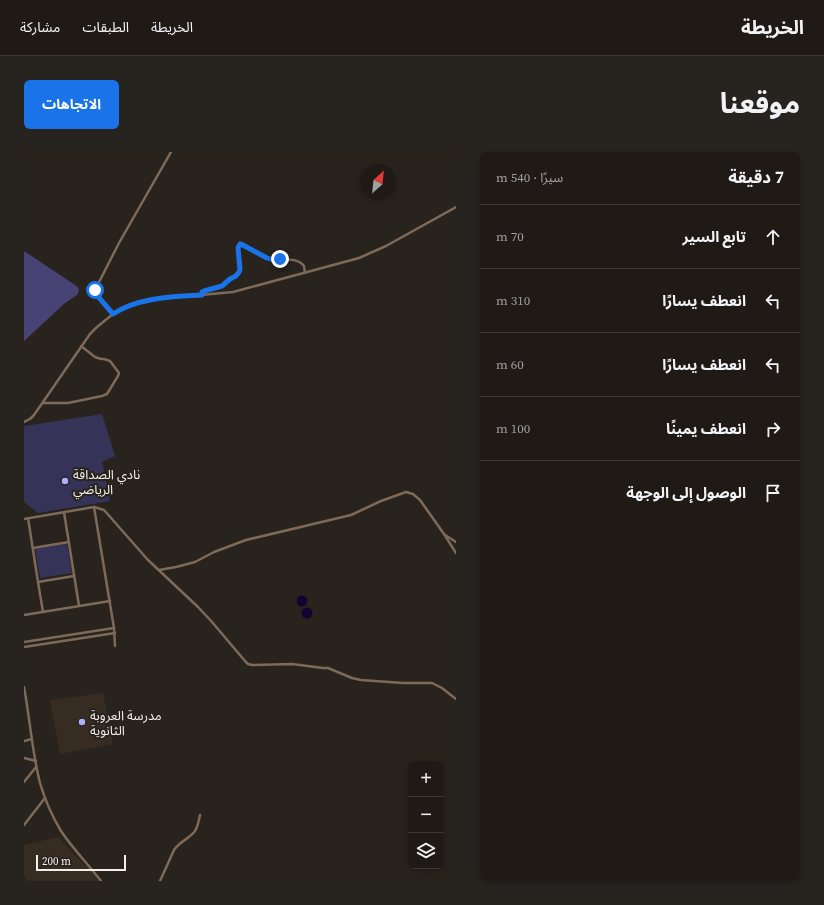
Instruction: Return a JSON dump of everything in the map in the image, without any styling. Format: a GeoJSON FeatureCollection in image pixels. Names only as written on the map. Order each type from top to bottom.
{"type":"FeatureCollection","features":[{"type":"Feature","properties":{"kind":"street"},"geometry":{"type":"LineString","coordinates":[[113,314],[95,293],[95,290],[119,243],[171,152]]}},
{"type":"Feature","properties":{"kind":"street"},"geometry":{"type":"LineString","coordinates":[[24,422],[34,415],[43,403],[90,334],[119,310],[145,301],[164,298],[233,292],[359,258],[393,242],[456,207]]}},
{"type":"Feature","properties":{"kind":"street"},"geometry":{"type":"LineString","coordinates":[[202,295],[202,292],[204,291],[222,286],[239,272],[238,248],[240,243],[270,259],[300,262],[304,266],[305,273]]}},
{"type":"Feature","properties":{"kind":"street"},"geometry":{"type":"LineString","coordinates":[[43,403],[68,403],[107,394],[119,373],[110,361],[104,359],[101,360],[95,357],[81,346]]}},
{"type":"Feature","properties":{"kind":"street"},"geometry":{"type":"LineString","coordinates":[[159,570],[194,562],[214,552],[246,540],[351,515],[381,501],[406,492],[413,494],[420,500],[456,553]]}},
{"type":"Feature","properties":{"kind":"street"},"geometry":{"type":"LineString","coordinates":[[94,507],[115,633],[115,646]]}},
{"type":"Feature","properties":{"kind":"street"},"geometry":{"type":"LineString","coordinates":[[24,519],[94,507],[104,510],[148,560],[205,614],[248,664],[292,664],[328,668],[361,680],[403,683],[432,683],[442,688],[456,700]]}},
{"type":"Feature","properties":{"kind":"street"},"geometry":{"type":"LineString","coordinates":[[64,512],[79,606]]}},
{"type":"Feature","properties":{"kind":"street"},"geometry":{"type":"LineString","coordinates":[[28,518],[43,612]]}},
{"type":"Feature","properties":{"kind":"street"},"geometry":{"type":"LineString","coordinates":[[444,534],[456,542]]}},
{"type":"Feature","properties":{"kind":"street"},"geometry":{"type":"LineString","coordinates":[[33,548],[69,542]]}},
{"type":"Feature","properties":{"kind":"street"},"geometry":{"type":"LineString","coordinates":[[38,582],[74,576]]}},
{"type":"Feature","properties":{"kind":"street"},"geometry":{"type":"LineString","coordinates":[[24,615],[110,601]]}},
{"type":"Feature","properties":{"kind":"street"},"geometry":{"type":"LineString","coordinates":[[24,642],[114,628]]}},
{"type":"Feature","properties":{"kind":"street"},"geometry":{"type":"LineString","coordinates":[[24,647],[115,633]]}},
{"type":"Feature","properties":{"kind":"street"},"geometry":{"type":"LineString","coordinates":[[24,688],[36,767],[45,798],[61,830],[72,846],[101,881]]}},
{"type":"Feature","properties":{"kind":"street"},"geometry":{"type":"LineString","coordinates":[[24,742],[32,740]]}},
{"type":"Feature","properties":{"kind":"street"},"geometry":{"type":"LineString","coordinates":[[24,758],[36,761]]}},
{"type":"Feature","properties":{"kind":"street"},"geometry":{"type":"LineString","coordinates":[[24,782],[36,767]]}},
{"type":"Feature","properties":{"kind":"street"},"geometry":{"type":"LineString","coordinates":[[24,826],[45,798]]}},
{"type":"Feature","properties":{"kind":"street"},"geometry":{"type":"LineString","coordinates":[[160,881],[174,850],[195,831],[200,815]]}},
{"type":"Feature","properties":{"kind":"shaded area"},"geometry":{"type":"Polygon","coordinates":[[[24,251],[78,287],[79,291],[77,295],[65,303],[24,341],[24,251]]]}},
{"type":"Feature","properties":{"kind":"shaded area","name":"نادي الصداقة الرياضي"},"geometry":{"type":"Polygon","coordinates":[[[102,414],[115,456],[102,462],[110,501],[38,513],[24,502],[24,426],[102,414]]]}},
{"type":"Feature","properties":{"kind":"shaded area"},"geometry":{"type":"Polygon","coordinates":[[[67,544],[72,573],[40,578],[35,549],[67,544]]]}},
{"type":"Feature","properties":{"kind":"shaded area"},"geometry":{"type":"Polygon","coordinates":[[[302,595],[306,597],[308,601],[306,605],[302,607],[298,605],[296,601],[298,597],[302,595]]]}},
{"type":"Feature","properties":{"kind":"shaded area"},"geometry":{"type":"Polygon","coordinates":[[[307,607],[311,609],[313,613],[311,617],[307,619],[303,617],[301,613],[303,609],[307,607]]]}},
{"type":"Feature","properties":{"kind":"shaded area","name":"مدرسة العروبة الثانوية"},"geometry":{"type":"Polygon","coordinates":[[[103,693],[113,744],[60,754],[50,700],[103,693]]]}},
{"type":"Feature","properties":{"kind":"shaded area"},"geometry":{"type":"Polygon","coordinates":[[[58,837],[92,871],[99,881],[24,881],[24,845],[58,837]]]}},
{"type":"Feature","properties":{"kind":"place","name":"نادي الصداقة الرياضي"},"geometry":{"type":"Point","coordinates":[65,481]}},
{"type":"Feature","properties":{"kind":"place","name":"مدرسة العروبة الثانوية"},"geometry":{"type":"Point","coordinates":[82,722]}},
{"type":"Feature","properties":{"kind":"route"},"geometry":{"type":"LineString","coordinates":[[95,290],[95,293],[113,314],[119,310],[145,301],[170,297],[202,295],[201,294],[204,291],[219,288],[236,276],[240,270],[238,248],[240,244],[267,258],[280,259]]}}]}
